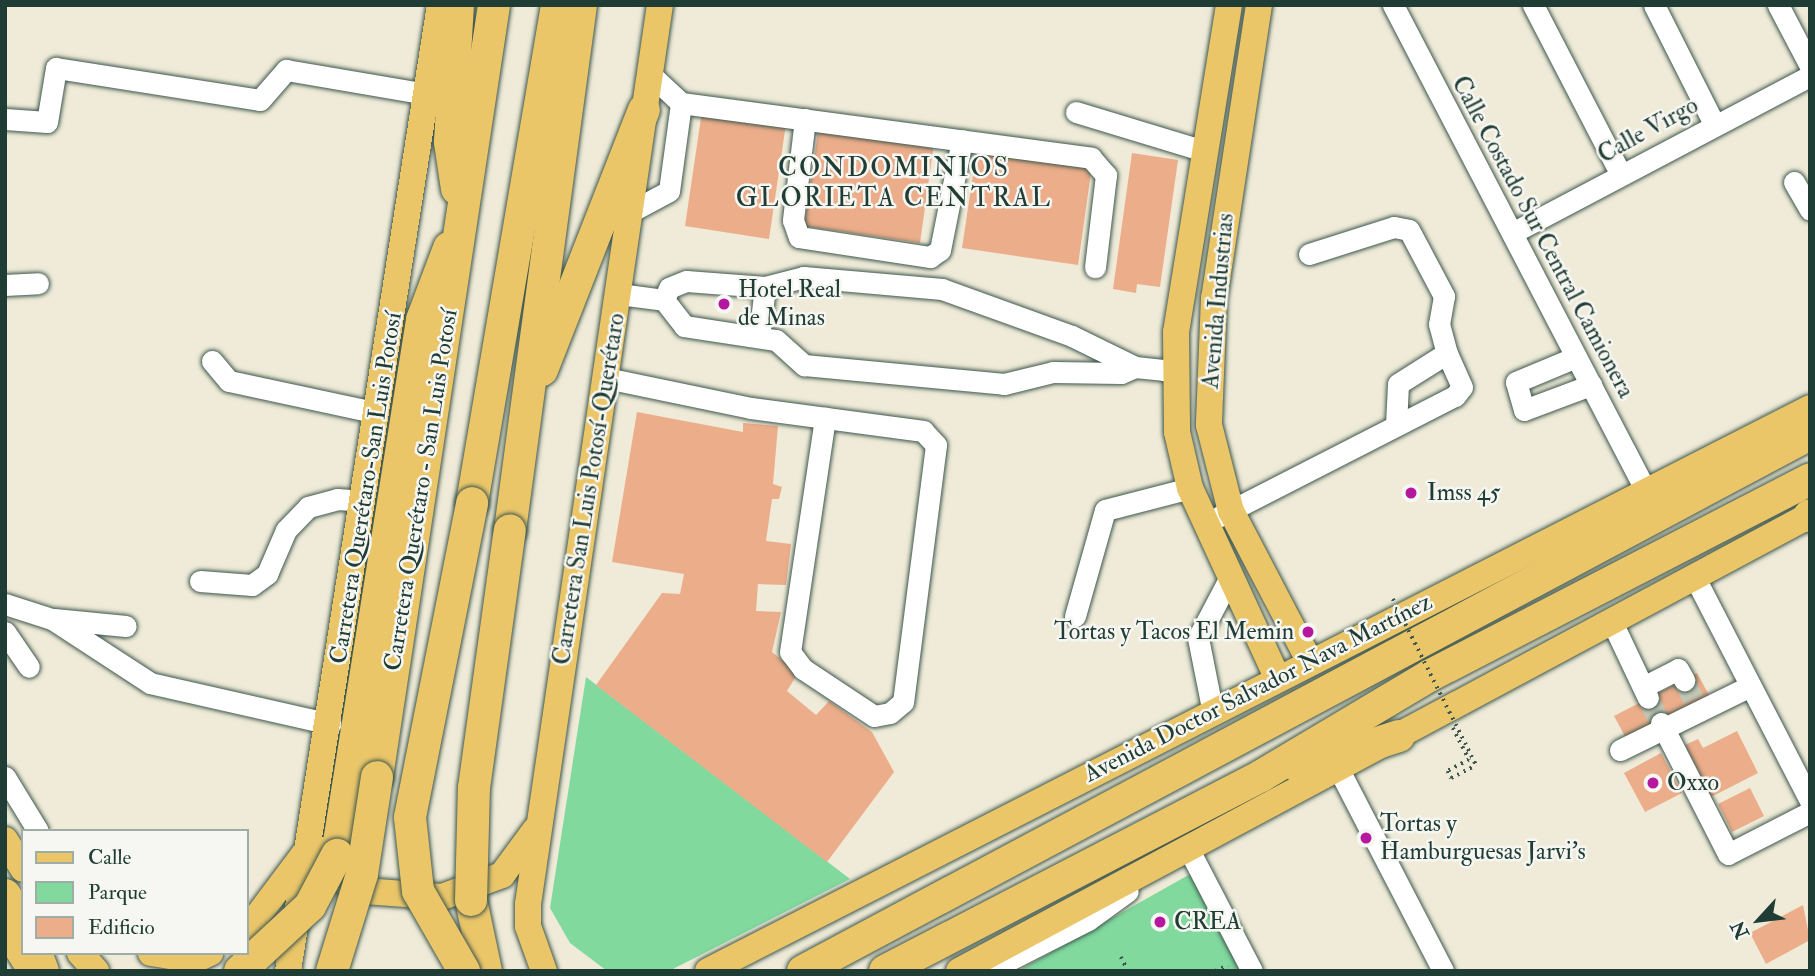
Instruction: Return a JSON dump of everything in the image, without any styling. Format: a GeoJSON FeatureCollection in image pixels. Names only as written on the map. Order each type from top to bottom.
{"type":"FeatureCollection","features":[{"type":"Feature","properties":{"kind":"highway"},"geometry":{"type":"LineString","coordinates":[[240,971],[310,905],[323,851],[422,320],[443,253],[461,233],[450,142],[458,5]]}},
{"type":"Feature","properties":{"kind":"highway","name":"Carretera Querétaro - San Luis Potosí"},"geometry":{"type":"LineString","coordinates":[[332,971],[362,874],[494,5]]}},
{"type":"Feature","properties":{"kind":"highway"},"geometry":{"type":"LineString","coordinates":[[464,971],[418,891],[410,817],[472,503],[557,5]]}},
{"type":"Feature","properties":{"kind":"highway"},"geometry":{"type":"LineString","coordinates":[[473,971],[471,900],[474,788],[523,417],[582,5]]}},
{"type":"Feature","properties":{"kind":"highway"},"geometry":{"type":"LineString","coordinates":[[523,417],[645,110]]}},
{"type":"Feature","properties":{"kind":"highway","name":"Avenida Doctor Salvador Nava Martínez"},"geometry":{"type":"LineString","coordinates":[[803,971],[1485,609],[1635,523],[1810,434]]}},
{"type":"Feature","properties":{"kind":"highway"},"geometry":{"type":"LineString","coordinates":[[885,971],[1261,776],[1429,676],[1810,479]]}},
{"type":"Feature","properties":{"kind":"highway"},"geometry":{"type":"LineString","coordinates":[[1485,609],[1592,520]]}},
{"type":"Feature","properties":{"kind":"highway"},"geometry":{"type":"LineString","coordinates":[[1261,776],[1399,736]]}},
{"type":"Feature","properties":{"kind":"highway"},"geometry":{"type":"LineString","coordinates":[[5,895],[21,920]]}},
{"type":"Feature","properties":{"kind":"highway"},"geometry":{"type":"LineString","coordinates":[[471,900],[486,971]]}},
{"type":"Feature","properties":{"kind":"main road","name":"Carretera Querétaro-San Luis Potosí"},"geometry":{"type":"LineString","coordinates":[[288,971],[323,851],[316,814],[440,5]]}},
{"type":"Feature","properties":{"kind":"main road","name":"Carretera San Luis Potosí-Querétaro"},"geometry":{"type":"LineString","coordinates":[[544,971],[528,926],[540,818],[660,5]]}},
{"type":"Feature","properties":{"kind":"main road","name":"Avenida Industrias"},"geometry":{"type":"LineString","coordinates":[[1229,5],[1206,138],[1173,371],[1177,432],[1190,488],[1277,677]]}},
{"type":"Feature","properties":{"kind":"main road","name":"Avenida Industrias"},"geometry":{"type":"LineString","coordinates":[[1259,5],[1227,205],[1207,361],[1215,468],[1231,511],[1309,660]]}},
{"type":"Feature","properties":{"kind":"main road"},"geometry":{"type":"LineString","coordinates":[[1206,138],[1224,145],[1227,205]]}},
{"type":"Feature","properties":{"kind":"main road","name":"Avenida Doctor Salvador Nava Martínez"},"geometry":{"type":"LineString","coordinates":[[708,971],[762,958],[1212,708],[1647,493],[1810,408]]}},
{"type":"Feature","properties":{"kind":"main road"},"geometry":{"type":"LineString","coordinates":[[959,971],[1340,772],[1399,736],[1611,620],[1810,516]]}},
{"type":"Feature","properties":{"kind":"main road"},"geometry":{"type":"LineString","coordinates":[[316,814],[324,856],[338,879],[372,896],[406,898],[465,893],[502,876],[540,818]]}},
{"type":"Feature","properties":{"kind":"main road"},"geometry":{"type":"LineString","coordinates":[[5,819],[21,837]]}},
{"type":"Feature","properties":{"kind":"main road"},"geometry":{"type":"LineString","coordinates":[[5,840],[21,866]]}},
{"type":"Feature","properties":{"kind":"main road"},"geometry":{"type":"LineString","coordinates":[[248,929],[323,851]]}},
{"type":"Feature","properties":{"kind":"main road"},"geometry":{"type":"LineString","coordinates":[[5,930],[31,971]]}},
{"type":"Feature","properties":{"kind":"main road"},"geometry":{"type":"LineString","coordinates":[[82,955],[96,971]]}},
{"type":"Feature","properties":{"kind":"main road"},"geometry":{"type":"LineString","coordinates":[[135,955],[155,971]]}},
{"type":"Feature","properties":{"kind":"main road"},"geometry":{"type":"LineString","coordinates":[[164,955],[195,960],[206,955]]}},
{"type":"Feature","properties":{"kind":"street","name":"Calle Costado Sur Central Camionera"},"geometry":{"type":"LineString","coordinates":[[1393,5],[1647,493]]}},
{"type":"Feature","properties":{"kind":"street"},"geometry":{"type":"LineString","coordinates":[[1533,5],[1621,175]]}},
{"type":"Feature","properties":{"kind":"street"},"geometry":{"type":"LineString","coordinates":[[1654,5],[1714,124]]}},
{"type":"Feature","properties":{"kind":"street"},"geometry":{"type":"LineString","coordinates":[[1778,5],[1810,66]]}},
{"type":"Feature","properties":{"kind":"street"},"geometry":{"type":"LineString","coordinates":[[5,119],[47,122],[57,68],[260,100],[286,70],[426,94]]}},
{"type":"Feature","properties":{"kind":"street"},"geometry":{"type":"LineString","coordinates":[[650,74],[681,103],[1091,158],[1101,165],[1106,176],[1096,268]]}},
{"type":"Feature","properties":{"kind":"street","name":"Calle Virgo"},"geometry":{"type":"LineString","coordinates":[[1512,233],[1714,124],[1810,76]]}},
{"type":"Feature","properties":{"kind":"street"},"geometry":{"type":"LineString","coordinates":[[630,212],[669,191],[681,103]]}},
{"type":"Feature","properties":{"kind":"street"},"geometry":{"type":"LineString","coordinates":[[1076,112],[1206,138]]}},
{"type":"Feature","properties":{"kind":"street"},"geometry":{"type":"LineString","coordinates":[[805,118],[793,220],[799,237],[930,257],[940,250],[962,140]]}},
{"type":"Feature","properties":{"kind":"street"},"geometry":{"type":"LineString","coordinates":[[1794,182],[1810,210]]}},
{"type":"Feature","properties":{"kind":"street"},"geometry":{"type":"LineString","coordinates":[[1205,523],[1460,392],[1439,324],[1444,296],[1409,230],[1394,227],[1308,254]]}},
{"type":"Feature","properties":{"kind":"street"},"geometry":{"type":"LineString","coordinates":[[664,300],[669,288],[686,281],[765,287],[804,277],[942,289],[1122,356],[1135,368]]}},
{"type":"Feature","properties":{"kind":"street"},"geometry":{"type":"LineString","coordinates":[[5,285],[38,284]]}},
{"type":"Feature","properties":{"kind":"street"},"geometry":{"type":"LineString","coordinates":[[759,337],[765,287]]}},
{"type":"Feature","properties":{"kind":"street"},"geometry":{"type":"LineString","coordinates":[[619,294],[664,300],[684,326],[776,340],[804,365],[1004,384],[1053,372],[1121,373],[1135,368],[1173,371]]}},
{"type":"Feature","properties":{"kind":"street"},"geometry":{"type":"LineString","coordinates":[[1053,372],[1057,333]]}},
{"type":"Feature","properties":{"kind":"street"},"geometry":{"type":"LineString","coordinates":[[1396,425],[1398,384],[1447,353]]}},
{"type":"Feature","properties":{"kind":"street"},"geometry":{"type":"LineString","coordinates":[[1576,357],[1516,382],[1524,410],[1591,384]]}},
{"type":"Feature","properties":{"kind":"street"},"geometry":{"type":"LineString","coordinates":[[212,361],[229,381],[378,414]]}},
{"type":"Feature","properties":{"kind":"street"},"geometry":{"type":"LineString","coordinates":[[606,378],[825,418],[923,431],[936,445],[903,702],[890,713],[874,716],[803,669],[790,652],[825,418]]}},
{"type":"Feature","properties":{"kind":"street"},"geometry":{"type":"LineString","coordinates":[[1075,616],[1105,510],[1190,488]]}},
{"type":"Feature","properties":{"kind":"street"},"geometry":{"type":"LineString","coordinates":[[200,581],[252,585],[267,574],[286,530],[308,507],[337,499],[364,501]]}},
{"type":"Feature","properties":{"kind":"street"},"geometry":{"type":"LineString","coordinates":[[1694,576],[1810,802]]}},
{"type":"Feature","properties":{"kind":"street"},"geometry":{"type":"LineString","coordinates":[[1212,708],[1198,638],[1230,577]]}},
{"type":"Feature","properties":{"kind":"street"},"geometry":{"type":"LineString","coordinates":[[5,604],[52,619],[126,626]]}},
{"type":"Feature","properties":{"kind":"street"},"geometry":{"type":"LineString","coordinates":[[52,619],[150,682],[330,724]]}},
{"type":"Feature","properties":{"kind":"street"},"geometry":{"type":"LineString","coordinates":[[1611,620],[1645,693],[1678,669],[1684,680]]}},
{"type":"Feature","properties":{"kind":"street"},"geometry":{"type":"LineString","coordinates":[[5,632],[29,667]]}},
{"type":"Feature","properties":{"kind":"street"},"geometry":{"type":"LineString","coordinates":[[1620,750],[1698,707],[1750,686]]}},
{"type":"Feature","properties":{"kind":"street"},"geometry":{"type":"LineString","coordinates":[[1662,726],[1728,854],[1810,812]]}},
{"type":"Feature","properties":{"kind":"street"},"geometry":{"type":"LineString","coordinates":[[1340,772],[1443,971]]}},
{"type":"Feature","properties":{"kind":"street"},"geometry":{"type":"LineString","coordinates":[[5,777],[37,829]]}},
{"type":"Feature","properties":{"kind":"street"},"geometry":{"type":"LineString","coordinates":[[988,971],[1088,920],[1180,854],[1252,971]]}},
{"type":"Feature","properties":{"kind":"path"},"geometry":{"type":"LineString","coordinates":[[1393,599],[1476,765],[1451,778],[1448,771],[1469,760],[1445,711]]}},
{"type":"Feature","properties":{"kind":"path"},"geometry":{"type":"LineString","coordinates":[[1121,957],[1128,971]]}},
{"type":"Feature","properties":{"kind":"path"},"geometry":{"type":"LineString","coordinates":[[1215,971],[1229,964]]}},
{"type":"Feature","properties":{"kind":"green space"},"geometry":{"type":"Polygon","coordinates":[[[586,677],[850,879],[669,971],[607,971],[570,943],[550,908],[586,677]]]}},
{"type":"Feature","properties":{"kind":"green space","name":"CREA"},"geometry":{"type":"Polygon","coordinates":[[[1192,873],[1240,971],[1018,971],[1192,873]]]}},
{"type":"Feature","properties":{"kind":"building"},"geometry":{"type":"Polygon","coordinates":[[[702,111],[786,124],[769,239],[685,226],[702,111]]]}},
{"type":"Feature","properties":{"kind":"building"},"geometry":{"type":"Polygon","coordinates":[[[819,126],[934,143],[920,243],[804,226],[819,126]]]}},
{"type":"Feature","properties":{"kind":"building"},"geometry":{"type":"Polygon","coordinates":[[[977,148],[1092,165],[1078,265],[962,248],[977,148]]]}},
{"type":"Feature","properties":{"kind":"building"},"geometry":{"type":"Polygon","coordinates":[[[1132,153],[1178,160],[1160,287],[1137,284],[1136,293],[1113,289],[1132,153]]]}},
{"type":"Feature","properties":{"kind":"building"},"geometry":{"type":"Polygon","coordinates":[[[637,412],[743,432],[743,423],[778,426],[773,484],[782,487],[779,499],[772,499],[766,541],[791,544],[786,585],[758,584],[756,611],[781,612],[772,652],[798,673],[787,691],[816,715],[829,701],[872,732],[894,772],[827,862],[596,685],[662,593],[680,594],[684,574],[612,562],[637,412]]]}},
{"type":"Feature","properties":{"kind":"building"},"geometry":{"type":"Polygon","coordinates":[[[1697,673],[1710,697],[1627,740],[1614,716],[1697,673]]]}},
{"type":"Feature","properties":{"kind":"building"},"geometry":{"type":"Polygon","coordinates":[[[1737,731],[1758,773],[1711,797],[1685,745],[1698,739],[1703,748],[1737,731]]]}},
{"type":"Feature","properties":{"kind":"building","name":"Oxxo"},"geometry":{"type":"Polygon","coordinates":[[[1661,753],[1682,793],[1645,812],[1624,773],[1661,753]]]}},
{"type":"Feature","properties":{"kind":"building"},"geometry":{"type":"Polygon","coordinates":[[[1750,788],[1764,816],[1732,832],[1718,804],[1750,788]]]}},
{"type":"Feature","properties":{"kind":"building"},"geometry":{"type":"Polygon","coordinates":[[[1803,905],[1810,940],[1766,964],[1750,933],[1803,905]]]}},
{"type":"Feature","properties":{"kind":"tunnel"},"geometry":{"type":"LineString","coordinates":[[1684,680],[1696,705]]}},
{"type":"Feature","properties":{"kind":"tunnel"},"geometry":{"type":"LineString","coordinates":[[1648,698],[1661,723]]}},
{"type":"Feature","properties":{"kind":"place","name":"Hotel Real de Minas"},"geometry":{"type":"Point","coordinates":[724,304]}},
{"type":"Feature","properties":{"kind":"place","name":"Imss 45"},"geometry":{"type":"Point","coordinates":[1411,493]}},
{"type":"Feature","properties":{"kind":"place","name":"Tortas y Tacos El Memin"},"geometry":{"type":"Point","coordinates":[1308,632]}},
{"type":"Feature","properties":{"kind":"place","name":"Oxxo"},"geometry":{"type":"Point","coordinates":[1653,783]}},
{"type":"Feature","properties":{"kind":"place","name":"Tortas y Hamburguesas Jarvi's"},"geometry":{"type":"Point","coordinates":[1366,838]}},
{"type":"Feature","properties":{"kind":"place","name":"CREA"},"geometry":{"type":"Point","coordinates":[1160,922]}},
{"type":"Feature","properties":{"kind":"district","name":"CONDOMINIOS GLORIETA CENTRAL"},"geometry":{"type":"Point","coordinates":[894,184]}}]}
